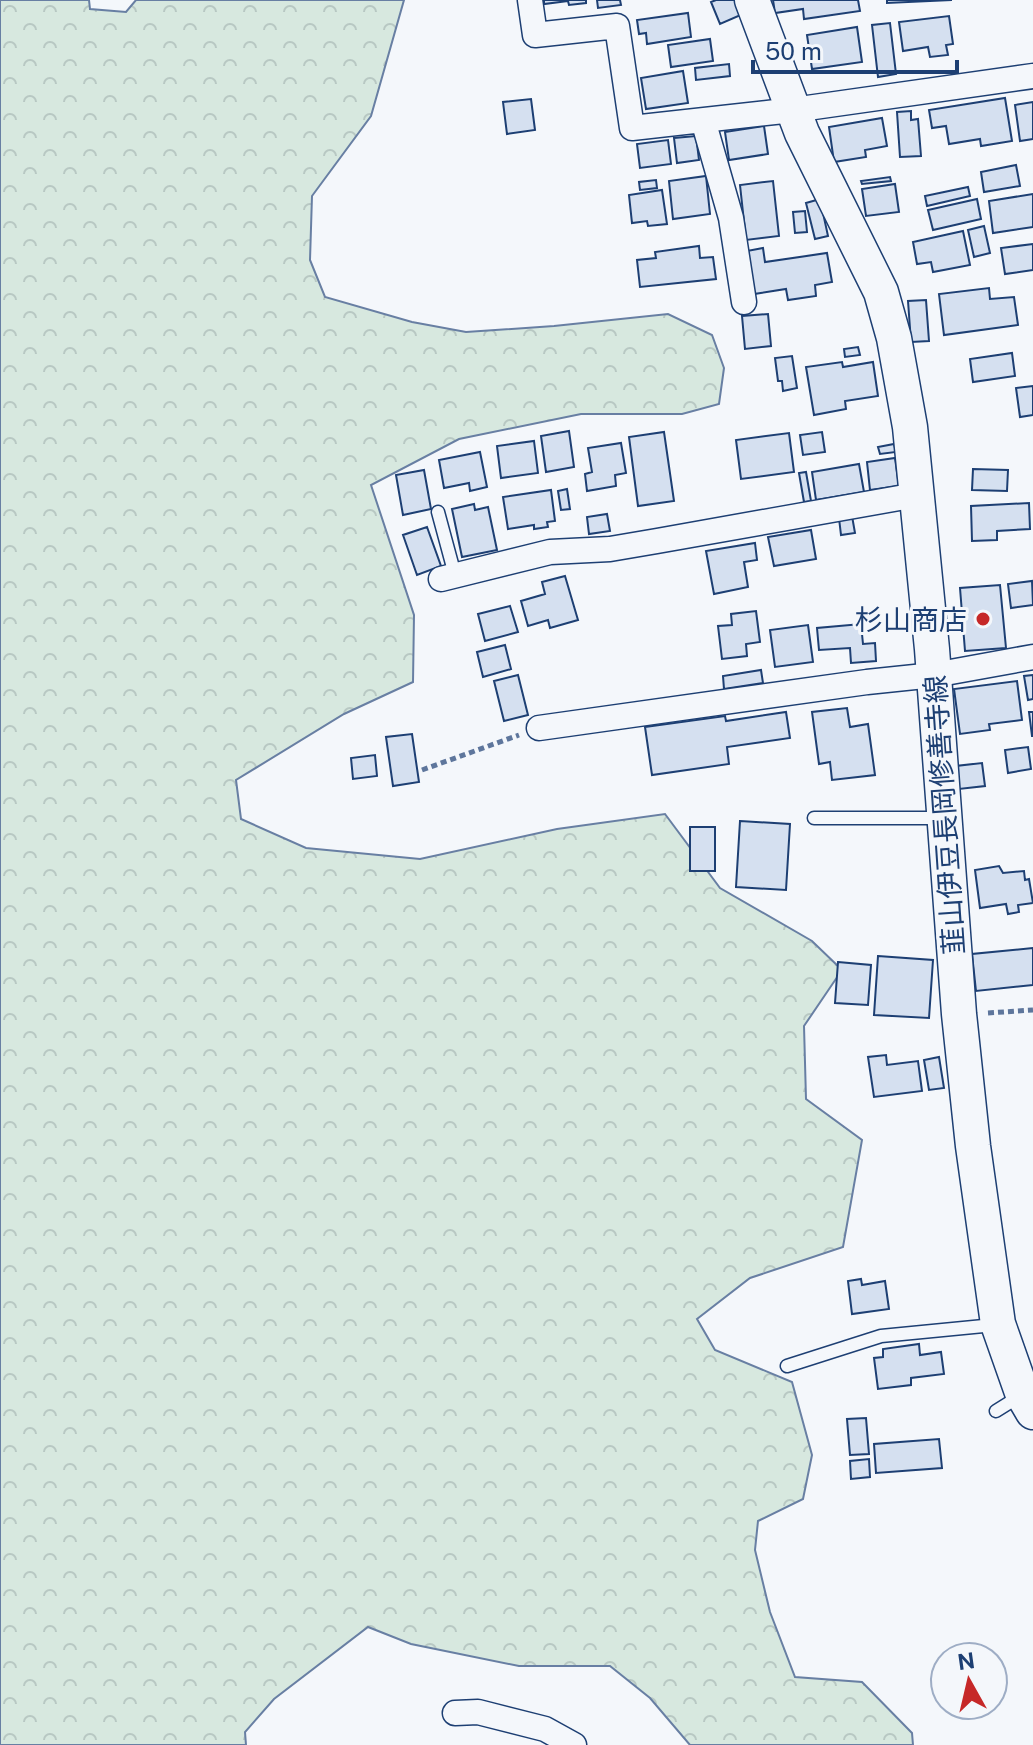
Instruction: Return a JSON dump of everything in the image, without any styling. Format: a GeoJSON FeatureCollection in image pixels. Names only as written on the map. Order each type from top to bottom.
{"type":"FeatureCollection","features":[{"type":"Feature","properties":{"kind":"main road","name":"韮山伊豆長岡修善寺線"},"geometry":{"type":"LineString","coordinates":[[752,0],[793,110],[881,292],[894,338],[910,427],[934,675],[959,1014],[973,1146],[998,1324],[1017,1406]]}},
{"type":"Feature","properties":{"kind":"street"},"geometry":{"type":"LineString","coordinates":[[530,0],[535,35],[617,26],[632,128],[793,110],[1033,76]]}},
{"type":"Feature","properties":{"kind":"street"},"geometry":{"type":"LineString","coordinates":[[703,120],[731,218],[744,302]]}},
{"type":"Feature","properties":{"kind":"street"},"geometry":{"type":"LineString","coordinates":[[448,577],[550,552],[610,549],[916,495]]}},
{"type":"Feature","properties":{"kind":"street"},"geometry":{"type":"LineString","coordinates":[[539,728],[934,675],[1033,657]]}},
{"type":"Feature","properties":{"kind":"street"},"geometry":{"type":"LineString","coordinates":[[455,1713],[478,1712],[545,1729],[574,1745]]}},
{"type":"Feature","properties":{"kind":"lane"},"geometry":{"type":"LineString","coordinates":[[438,512],[448,577]]}},
{"type":"Feature","properties":{"kind":"lane"},"geometry":{"type":"LineString","coordinates":[[814,818],[945,818]]}},
{"type":"Feature","properties":{"kind":"lane"},"geometry":{"type":"LineString","coordinates":[[787,1366],[881,1336],[998,1324]]}},
{"type":"Feature","properties":{"kind":"path"},"geometry":{"type":"LineString","coordinates":[[422,770],[539,728]]}},
{"type":"Feature","properties":{"kind":"path"},"geometry":{"type":"LineString","coordinates":[[959,1014],[1033,1010]]}},
{"type":"Feature","properties":{"kind":"green space"},"geometry":{"type":"Polygon","coordinates":[[[0,0],[89,0],[90,9],[126,12],[136,0],[404,0],[371,116],[312,196],[310,260],[325,297],[412,322],[466,332],[668,314],[712,335],[724,368],[719,404],[682,414],[581,414],[459,439],[371,485],[414,615],[413,682],[344,714],[236,780],[241,819],[306,848],[420,859],[557,829],[665,814],[720,888],[812,941],[842,970],[804,1026],[806,1099],[862,1140],[843,1247],[750,1278],[697,1319],[715,1350],[792,1382],[812,1455],[803,1499],[758,1521],[755,1550],[770,1612],[795,1677],[862,1682],[912,1733],[913,1745],[690,1745],[650,1698],[610,1666],[519,1666],[411,1644],[368,1627],[274,1699],[245,1732],[246,1745],[0,1745],[0,0]]]}},
{"type":"Feature","properties":{"kind":"building"},"geometry":{"type":"Polygon","coordinates":[[[544,0],[586,0],[586,3],[569,5],[568,1],[544,4],[544,0]]]}},
{"type":"Feature","properties":{"kind":"building"},"geometry":{"type":"Polygon","coordinates":[[[597,0],[620,0],[621,5],[598,8],[597,0]]]}},
{"type":"Feature","properties":{"kind":"building"},"geometry":{"type":"Polygon","coordinates":[[[737,0],[743,14],[720,24],[711,2],[737,0]]]}},
{"type":"Feature","properties":{"kind":"building"},"geometry":{"type":"Polygon","coordinates":[[[773,0],[858,0],[860,11],[804,19],[803,9],[775,13],[773,0]]]}},
{"type":"Feature","properties":{"kind":"building"},"geometry":{"type":"Polygon","coordinates":[[[887,0],[952,0],[887,3],[887,0]]]}},
{"type":"Feature","properties":{"kind":"building"},"geometry":{"type":"Polygon","coordinates":[[[688,13],[691,37],[647,44],[646,33],[639,34],[637,20],[688,13]]]}},
{"type":"Feature","properties":{"kind":"building"},"geometry":{"type":"Polygon","coordinates":[[[949,16],[953,44],[946,45],[948,55],[930,57],[928,47],[903,51],[899,22],[949,16]]]}},
{"type":"Feature","properties":{"kind":"building"},"geometry":{"type":"Polygon","coordinates":[[[890,23],[896,74],[878,77],[872,25],[890,23]]]}},
{"type":"Feature","properties":{"kind":"building"},"geometry":{"type":"Polygon","coordinates":[[[857,27],[862,62],[812,69],[807,35],[857,27]]]}},
{"type":"Feature","properties":{"kind":"building"},"geometry":{"type":"Polygon","coordinates":[[[710,39],[713,61],[671,67],[668,45],[710,39]]]}},
{"type":"Feature","properties":{"kind":"building"},"geometry":{"type":"Polygon","coordinates":[[[729,64],[730,76],[696,80],[695,68],[729,64]]]}},
{"type":"Feature","properties":{"kind":"building"},"geometry":{"type":"Polygon","coordinates":[[[683,71],[688,103],[646,109],[641,78],[683,71]]]}},
{"type":"Feature","properties":{"kind":"building"},"geometry":{"type":"Polygon","coordinates":[[[1005,98],[1012,141],[981,146],[980,139],[949,144],[946,126],[932,128],[929,110],[1005,98]]]}},
{"type":"Feature","properties":{"kind":"building"},"geometry":{"type":"Polygon","coordinates":[[[531,99],[535,130],[507,134],[503,102],[531,99]]]}},
{"type":"Feature","properties":{"kind":"building"},"geometry":{"type":"Polygon","coordinates":[[[1033,102],[1033,139],[1020,141],[1015,105],[1033,102]]]}},
{"type":"Feature","properties":{"kind":"building"},"geometry":{"type":"Polygon","coordinates":[[[911,111],[911,120],[918,119],[921,156],[900,157],[897,112],[911,111]]]}},
{"type":"Feature","properties":{"kind":"building"},"geometry":{"type":"Polygon","coordinates":[[[882,118],[887,146],[865,150],[866,157],[834,162],[829,127],[882,118]]]}},
{"type":"Feature","properties":{"kind":"building"},"geometry":{"type":"Polygon","coordinates":[[[764,126],[768,154],[729,160],[725,132],[764,126]]]}},
{"type":"Feature","properties":{"kind":"building"},"geometry":{"type":"Polygon","coordinates":[[[696,136],[699,160],[677,163],[674,138],[696,136]]]}},
{"type":"Feature","properties":{"kind":"building"},"geometry":{"type":"Polygon","coordinates":[[[668,140],[671,164],[640,168],[637,144],[668,140]]]}},
{"type":"Feature","properties":{"kind":"building"},"geometry":{"type":"Polygon","coordinates":[[[1016,165],[1020,186],[984,192],[981,172],[1016,165]]]}},
{"type":"Feature","properties":{"kind":"building"},"geometry":{"type":"Polygon","coordinates":[[[706,176],[710,214],[673,219],[669,181],[706,176]]]}},
{"type":"Feature","properties":{"kind":"building"},"geometry":{"type":"Polygon","coordinates":[[[890,177],[891,181],[862,184],[861,181],[890,177]]]}},
{"type":"Feature","properties":{"kind":"building"},"geometry":{"type":"Polygon","coordinates":[[[656,180],[657,188],[640,190],[639,182],[656,180]]]}},
{"type":"Feature","properties":{"kind":"building"},"geometry":{"type":"Polygon","coordinates":[[[773,181],[779,236],[746,240],[740,185],[773,181]]]}},
{"type":"Feature","properties":{"kind":"building"},"geometry":{"type":"Polygon","coordinates":[[[895,184],[899,212],[866,216],[862,189],[895,184]]]}},
{"type":"Feature","properties":{"kind":"building"},"geometry":{"type":"Polygon","coordinates":[[[968,187],[970,196],[927,206],[925,196],[968,187]]]}},
{"type":"Feature","properties":{"kind":"building"},"geometry":{"type":"Polygon","coordinates":[[[662,190],[667,224],[648,226],[647,221],[632,223],[629,195],[662,190]]]}},
{"type":"Feature","properties":{"kind":"building"},"geometry":{"type":"Polygon","coordinates":[[[1033,194],[1033,227],[993,233],[989,201],[1033,194]]]}},
{"type":"Feature","properties":{"kind":"building"},"geometry":{"type":"Polygon","coordinates":[[[820,199],[828,236],[815,239],[806,203],[820,199]]]}},
{"type":"Feature","properties":{"kind":"building"},"geometry":{"type":"Polygon","coordinates":[[[977,199],[981,219],[933,230],[928,210],[977,199]]]}},
{"type":"Feature","properties":{"kind":"building"},"geometry":{"type":"Polygon","coordinates":[[[805,211],[807,232],[795,233],[793,212],[805,211]]]}},
{"type":"Feature","properties":{"kind":"building"},"geometry":{"type":"Polygon","coordinates":[[[984,226],[990,253],[974,257],[968,230],[984,226]]]}},
{"type":"Feature","properties":{"kind":"building"},"geometry":{"type":"Polygon","coordinates":[[[963,231],[970,265],[933,272],[931,262],[917,264],[913,242],[963,231]]]}},
{"type":"Feature","properties":{"kind":"building"},"geometry":{"type":"Polygon","coordinates":[[[1033,244],[1033,270],[1005,274],[1001,248],[1033,244]]]}},
{"type":"Feature","properties":{"kind":"building"},"geometry":{"type":"Polygon","coordinates":[[[699,246],[700,258],[713,257],[716,279],[640,287],[637,260],[656,258],[655,252],[699,246]]]}},
{"type":"Feature","properties":{"kind":"building"},"geometry":{"type":"Polygon","coordinates":[[[763,248],[765,262],[827,253],[832,282],[815,285],[816,296],[788,300],[786,289],[754,294],[747,251],[763,248]]]}},
{"type":"Feature","properties":{"kind":"building"},"geometry":{"type":"Polygon","coordinates":[[[989,288],[990,299],[1014,297],[1018,325],[944,335],[939,294],[989,288]]]}},
{"type":"Feature","properties":{"kind":"building"},"geometry":{"type":"Polygon","coordinates":[[[926,300],[929,341],[911,342],[908,301],[926,300]]]}},
{"type":"Feature","properties":{"kind":"building"},"geometry":{"type":"Polygon","coordinates":[[[768,314],[771,346],[745,349],[742,316],[768,314]]]}},
{"type":"Feature","properties":{"kind":"building"},"geometry":{"type":"Polygon","coordinates":[[[858,347],[860,355],[845,357],[844,349],[858,347]]]}},
{"type":"Feature","properties":{"kind":"building"},"geometry":{"type":"Polygon","coordinates":[[[1012,353],[1015,376],[973,382],[970,359],[1012,353]]]}},
{"type":"Feature","properties":{"kind":"building"},"geometry":{"type":"Polygon","coordinates":[[[792,356],[797,388],[783,391],[782,381],[778,381],[775,358],[792,356]]]}},
{"type":"Feature","properties":{"kind":"building"},"geometry":{"type":"Polygon","coordinates":[[[842,362],[843,367],[873,362],[878,396],[845,401],[846,409],[814,415],[806,367],[842,362]]]}},
{"type":"Feature","properties":{"kind":"building"},"geometry":{"type":"Polygon","coordinates":[[[1033,386],[1033,415],[1020,417],[1016,388],[1033,386]]]}},
{"type":"Feature","properties":{"kind":"building"},"geometry":{"type":"Polygon","coordinates":[[[569,431],[574,467],[546,472],[541,436],[569,431]]]}},
{"type":"Feature","properties":{"kind":"building"},"geometry":{"type":"Polygon","coordinates":[[[664,432],[674,501],[638,506],[629,437],[664,432]]]}},
{"type":"Feature","properties":{"kind":"building"},"geometry":{"type":"Polygon","coordinates":[[[822,432],[825,452],[803,455],[800,435],[822,432]]]}},
{"type":"Feature","properties":{"kind":"building"},"geometry":{"type":"Polygon","coordinates":[[[789,433],[794,472],[741,479],[736,440],[789,433]]]}},
{"type":"Feature","properties":{"kind":"building"},"geometry":{"type":"Polygon","coordinates":[[[534,441],[538,473],[501,478],[497,446],[534,441]]]}},
{"type":"Feature","properties":{"kind":"building"},"geometry":{"type":"Polygon","coordinates":[[[621,443],[626,473],[615,475],[616,486],[587,491],[585,474],[592,472],[588,448],[621,443]]]}},
{"type":"Feature","properties":{"kind":"building"},"geometry":{"type":"Polygon","coordinates":[[[894,444],[896,452],[880,454],[878,447],[894,444]]]}},
{"type":"Feature","properties":{"kind":"building"},"geometry":{"type":"Polygon","coordinates":[[[480,452],[487,487],[470,491],[469,483],[444,488],[439,460],[480,452]]]}},
{"type":"Feature","properties":{"kind":"building"},"geometry":{"type":"Polygon","coordinates":[[[895,458],[899,486],[870,490],[867,462],[895,458]]]}},
{"type":"Feature","properties":{"kind":"building"},"geometry":{"type":"Polygon","coordinates":[[[859,464],[864,492],[816,500],[812,472],[859,464]]]}},
{"type":"Feature","properties":{"kind":"building"},"geometry":{"type":"Polygon","coordinates":[[[973,469],[1008,470],[1007,491],[972,490],[973,469]]]}},
{"type":"Feature","properties":{"kind":"building"},"geometry":{"type":"Polygon","coordinates":[[[424,470],[431,509],[403,515],[396,475],[424,470]]]}},
{"type":"Feature","properties":{"kind":"building"},"geometry":{"type":"Polygon","coordinates":[[[806,472],[811,501],[804,502],[799,473],[806,472]]]}},
{"type":"Feature","properties":{"kind":"building"},"geometry":{"type":"Polygon","coordinates":[[[567,489],[570,509],[561,510],[558,491],[567,489]]]}},
{"type":"Feature","properties":{"kind":"building"},"geometry":{"type":"Polygon","coordinates":[[[551,490],[555,521],[547,522],[548,527],[534,529],[534,525],[508,529],[503,497],[551,490]]]}},
{"type":"Feature","properties":{"kind":"building"},"geometry":{"type":"Polygon","coordinates":[[[1029,503],[1030,529],[997,531],[997,540],[972,541],[971,506],[1029,503]]]}},
{"type":"Feature","properties":{"kind":"building"},"geometry":{"type":"Polygon","coordinates":[[[474,504],[475,510],[488,507],[497,550],[462,557],[452,509],[474,504]]]}},
{"type":"Feature","properties":{"kind":"building"},"geometry":{"type":"Polygon","coordinates":[[[607,514],[610,531],[589,534],[587,517],[607,514]]]}},
{"type":"Feature","properties":{"kind":"building"},"geometry":{"type":"Polygon","coordinates":[[[852,516],[855,533],[841,535],[839,518],[852,516]]]}},
{"type":"Feature","properties":{"kind":"building"},"geometry":{"type":"Polygon","coordinates":[[[427,527],[441,566],[417,575],[403,535],[427,527]]]}},
{"type":"Feature","properties":{"kind":"building"},"geometry":{"type":"Polygon","coordinates":[[[811,530],[816,559],[774,566],[768,537],[811,530]]]}},
{"type":"Feature","properties":{"kind":"building"},"geometry":{"type":"Polygon","coordinates":[[[755,543],[757,560],[744,562],[748,587],[714,594],[706,551],[755,543]]]}},
{"type":"Feature","properties":{"kind":"building"},"geometry":{"type":"Polygon","coordinates":[[[565,576],[578,620],[550,628],[548,620],[528,626],[521,601],[545,594],[542,582],[565,576]]]}},
{"type":"Feature","properties":{"kind":"building"},"geometry":{"type":"Polygon","coordinates":[[[1032,581],[1033,605],[1011,608],[1008,584],[1032,581]]]}},
{"type":"Feature","properties":{"kind":"building"},"geometry":{"type":"Polygon","coordinates":[[[1000,585],[1006,648],[965,651],[960,588],[1000,585]]]}},
{"type":"Feature","properties":{"kind":"building"},"geometry":{"type":"Polygon","coordinates":[[[510,606],[518,632],[485,641],[478,614],[510,606]]]}},
{"type":"Feature","properties":{"kind":"building"},"geometry":{"type":"Polygon","coordinates":[[[756,611],[760,642],[746,644],[747,656],[722,659],[718,626],[732,625],[731,614],[756,611]]]}},
{"type":"Feature","properties":{"kind":"building"},"geometry":{"type":"Polygon","coordinates":[[[861,624],[863,644],[875,643],[876,661],[851,663],[850,648],[819,650],[817,628],[861,624]]]}},
{"type":"Feature","properties":{"kind":"building"},"geometry":{"type":"Polygon","coordinates":[[[808,625],[813,662],[775,667],[770,630],[808,625]]]}},
{"type":"Feature","properties":{"kind":"building"},"geometry":{"type":"Polygon","coordinates":[[[505,645],[511,669],[483,677],[477,652],[505,645]]]}},
{"type":"Feature","properties":{"kind":"building"},"geometry":{"type":"Polygon","coordinates":[[[761,670],[763,683],[724,689],[723,676],[761,670]]]}},
{"type":"Feature","properties":{"kind":"building"},"geometry":{"type":"Polygon","coordinates":[[[518,675],[528,715],[504,721],[494,681],[518,675]]]}},
{"type":"Feature","properties":{"kind":"building"},"geometry":{"type":"Polygon","coordinates":[[[1033,675],[1033,699],[1028,700],[1024,676],[1033,675]]]}},
{"type":"Feature","properties":{"kind":"building"},"geometry":{"type":"Polygon","coordinates":[[[1017,681],[1022,720],[989,724],[990,730],[960,734],[954,689],[1017,681]]]}},
{"type":"Feature","properties":{"kind":"building"},"geometry":{"type":"Polygon","coordinates":[[[847,708],[850,727],[868,724],[875,775],[832,780],[830,762],[819,764],[812,712],[847,708]]]}},
{"type":"Feature","properties":{"kind":"building"},"geometry":{"type":"Polygon","coordinates":[[[786,712],[790,738],[727,747],[729,764],[652,775],[645,727],[725,716],[726,721],[786,712]]]}},
{"type":"Feature","properties":{"kind":"building"},"geometry":{"type":"Polygon","coordinates":[[[1029,712],[1033,712],[1033,736],[1032,736],[1029,712]]]}},
{"type":"Feature","properties":{"kind":"building"},"geometry":{"type":"Polygon","coordinates":[[[412,734],[419,782],[393,786],[386,737],[412,734]]]}},
{"type":"Feature","properties":{"kind":"building"},"geometry":{"type":"Polygon","coordinates":[[[1028,747],[1031,769],[1008,773],[1005,750],[1028,747]]]}},
{"type":"Feature","properties":{"kind":"building"},"geometry":{"type":"Polygon","coordinates":[[[375,755],[377,776],[353,779],[351,758],[375,755]]]}},
{"type":"Feature","properties":{"kind":"building"},"geometry":{"type":"Polygon","coordinates":[[[982,763],[985,786],[959,789],[956,766],[982,763]]]}},
{"type":"Feature","properties":{"kind":"building"},"geometry":{"type":"Polygon","coordinates":[[[740,821],[790,824],[786,890],[736,887],[740,821]]]}},
{"type":"Feature","properties":{"kind":"building"},"geometry":{"type":"Polygon","coordinates":[[[690,827],[715,827],[715,871],[690,871],[690,827]]]}},
{"type":"Feature","properties":{"kind":"building"},"geometry":{"type":"Polygon","coordinates":[[[999,866],[1003,873],[1024,871],[1025,880],[1029,879],[1033,903],[1018,905],[1019,912],[1008,914],[1006,904],[980,908],[975,870],[999,866]]]}},
{"type":"Feature","properties":{"kind":"building"},"geometry":{"type":"Polygon","coordinates":[[[1033,948],[1033,985],[976,991],[972,954],[1033,948]]]}},
{"type":"Feature","properties":{"kind":"building"},"geometry":{"type":"Polygon","coordinates":[[[878,956],[933,960],[929,1018],[874,1015],[878,956]]]}},
{"type":"Feature","properties":{"kind":"building"},"geometry":{"type":"Polygon","coordinates":[[[838,962],[871,965],[868,1005],[835,1003],[838,962]]]}},
{"type":"Feature","properties":{"kind":"building"},"geometry":{"type":"Polygon","coordinates":[[[886,1055],[887,1065],[918,1061],[922,1091],[874,1097],[868,1057],[886,1055]]]}},
{"type":"Feature","properties":{"kind":"building"},"geometry":{"type":"Polygon","coordinates":[[[939,1057],[944,1088],[929,1090],[924,1060],[939,1057]]]}},
{"type":"Feature","properties":{"kind":"building"},"geometry":{"type":"Polygon","coordinates":[[[861,1279],[862,1285],[885,1281],[889,1309],[852,1314],[848,1281],[861,1279]]]}},
{"type":"Feature","properties":{"kind":"building"},"geometry":{"type":"Polygon","coordinates":[[[919,1344],[920,1355],[941,1352],[944,1374],[911,1378],[911,1385],[878,1389],[874,1358],[883,1357],[883,1349],[919,1344]]]}},
{"type":"Feature","properties":{"kind":"building"},"geometry":{"type":"Polygon","coordinates":[[[866,1418],[869,1454],[850,1455],[847,1419],[866,1418]]]}},
{"type":"Feature","properties":{"kind":"building"},"geometry":{"type":"Polygon","coordinates":[[[939,1439],[942,1468],[876,1473],[874,1444],[939,1439]]]}},
{"type":"Feature","properties":{"kind":"building"},"geometry":{"type":"Polygon","coordinates":[[[869,1459],[870,1477],[851,1479],[850,1461],[869,1459]]]}},
{"type":"Feature","properties":{"kind":"place","name":"杉山商店"},"geometry":{"type":"Point","coordinates":[983,619]}}]}
